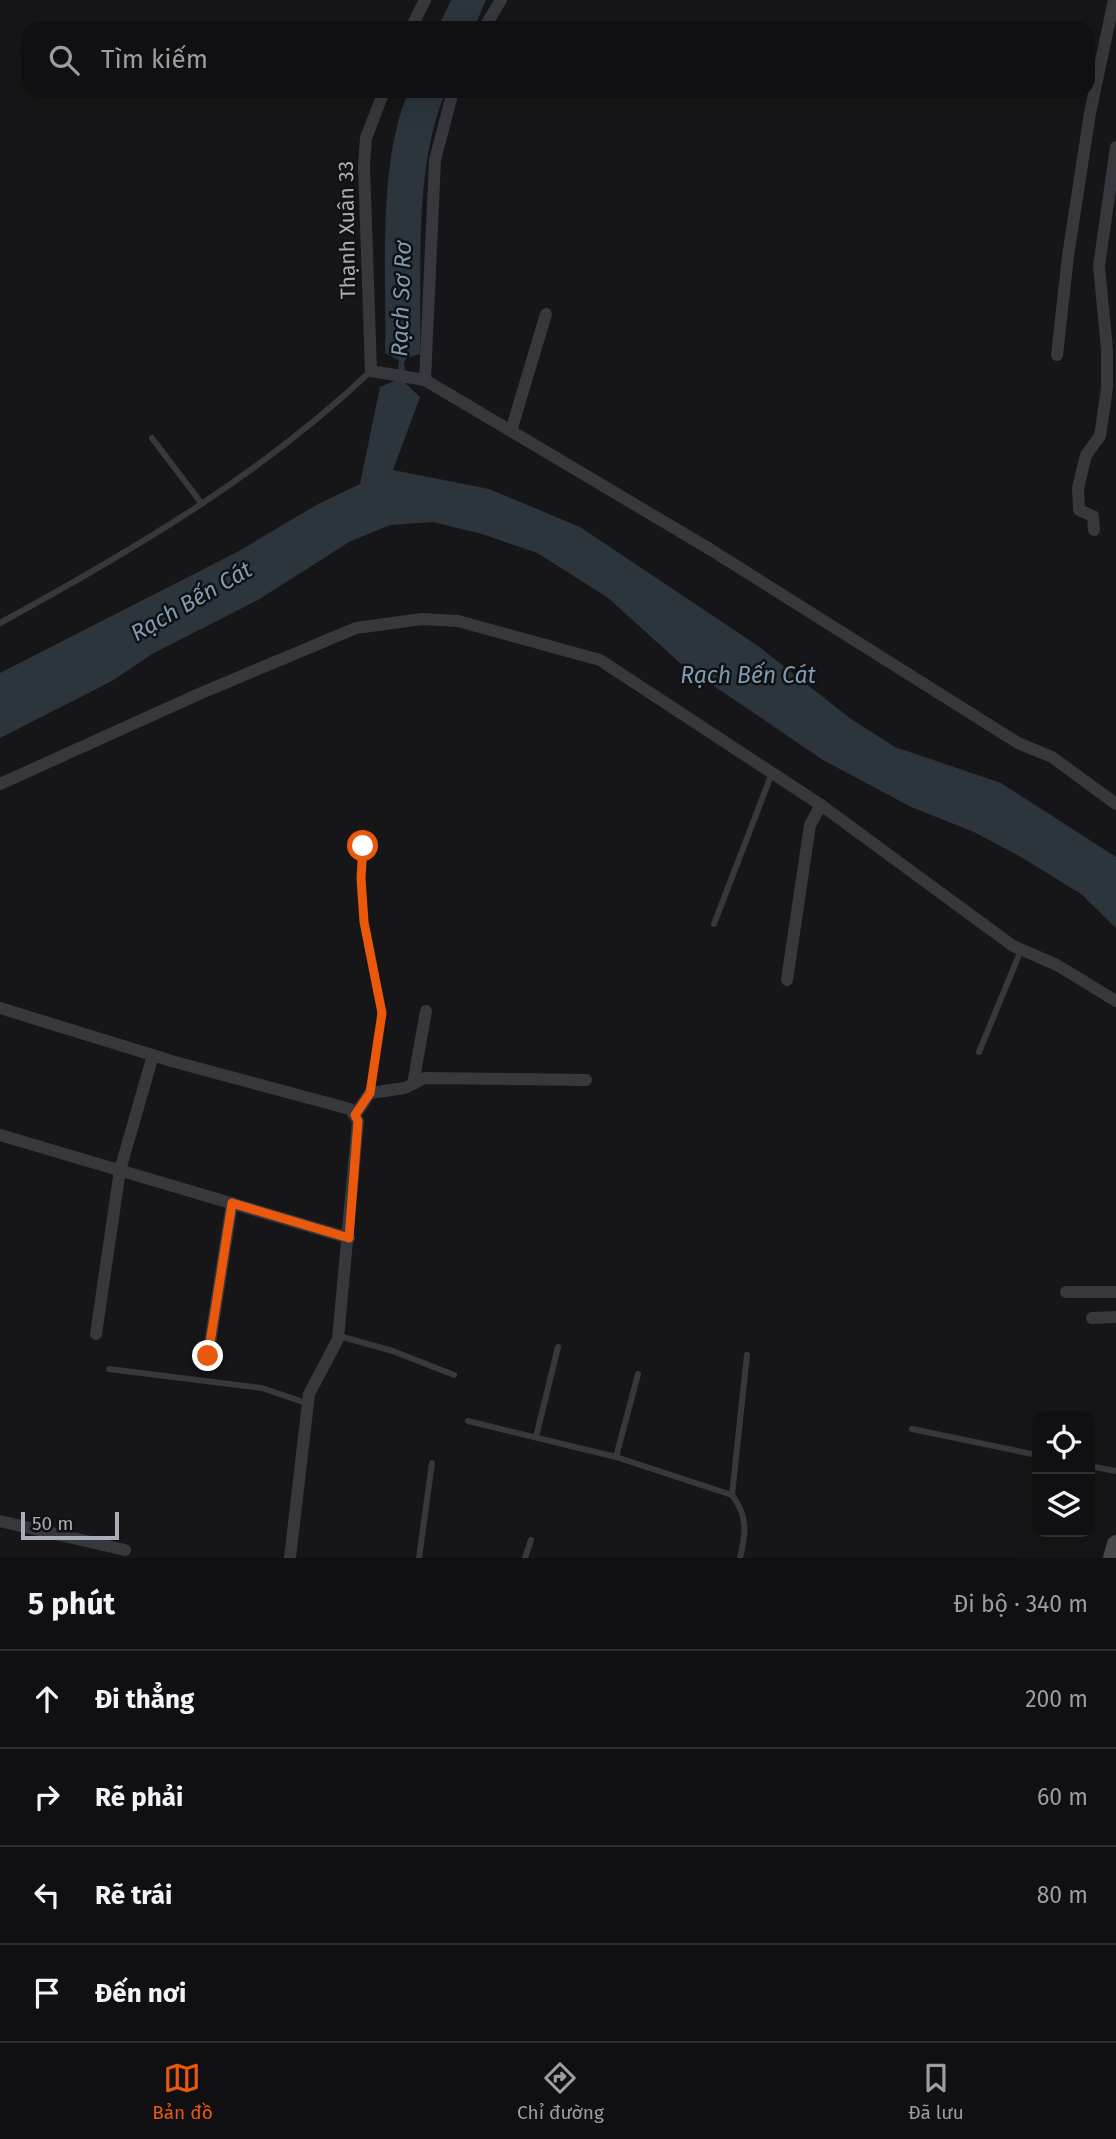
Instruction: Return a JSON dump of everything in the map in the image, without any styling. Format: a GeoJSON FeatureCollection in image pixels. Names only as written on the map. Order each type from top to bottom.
{"type":"FeatureCollection","features":[{"type":"Feature","properties":{"kind":"street"},"geometry":{"type":"LineString","coordinates":[[414,21],[425,0]]}},
{"type":"Feature","properties":{"kind":"street"},"geometry":{"type":"LineString","coordinates":[[488,21],[501,0]]}},
{"type":"Feature","properties":{"kind":"street"},"geometry":{"type":"LineString","coordinates":[[1095,92],[1114,0]]}},
{"type":"Feature","properties":{"kind":"street","name":"Thạnh Xuân 33"},"geometry":{"type":"LineString","coordinates":[[373,371],[364,166],[366,138],[381,98]]}},
{"type":"Feature","properties":{"kind":"street"},"geometry":{"type":"LineString","coordinates":[[421,379],[435,160],[451,98]]}},
{"type":"Feature","properties":{"kind":"street"},"geometry":{"type":"LineString","coordinates":[[1057,355],[1068,256],[1094,98]]}},
{"type":"Feature","properties":{"kind":"street"},"geometry":{"type":"LineString","coordinates":[[1094,530],[1093,516],[1079,510],[1078,488],[1086,455],[1100,436],[1107,388],[1108,356],[1099,266],[1116,147]]}},
{"type":"Feature","properties":{"kind":"street"},"geometry":{"type":"LineString","coordinates":[[511,431],[546,314]]}},
{"type":"Feature","properties":{"kind":"street"},"geometry":{"type":"LineString","coordinates":[[373,371],[421,379],[511,431],[708,548],[1018,743],[1052,757],[1116,804]]}},
{"type":"Feature","properties":{"kind":"street"},"geometry":{"type":"LineString","coordinates":[[0,784],[199,694],[356,628],[441,619],[458,621],[593,657],[821,805],[1021,950],[1057,965],[1116,1001]]}},
{"type":"Feature","properties":{"kind":"street"},"geometry":{"type":"LineString","coordinates":[[787,980],[810,825],[821,805]]}},
{"type":"Feature","properties":{"kind":"street"},"geometry":{"type":"LineString","coordinates":[[0,1008],[153,1055],[350,1109],[355,1115],[358,1121],[339,1335],[309,1394],[290,1558]]}},
{"type":"Feature","properties":{"kind":"street"},"geometry":{"type":"LineString","coordinates":[[413,1084],[426,1011]]}},
{"type":"Feature","properties":{"kind":"street"},"geometry":{"type":"LineString","coordinates":[[96,1334],[120,1170],[153,1055]]}},
{"type":"Feature","properties":{"kind":"street"},"geometry":{"type":"LineString","coordinates":[[355,1115],[370,1093],[413,1084],[425,1078],[586,1080]]}},
{"type":"Feature","properties":{"kind":"street"},"geometry":{"type":"LineString","coordinates":[[0,1135],[349,1238]]}},
{"type":"Feature","properties":{"kind":"street"},"geometry":{"type":"LineString","coordinates":[[208,1356],[232,1203]]}},
{"type":"Feature","properties":{"kind":"street"},"geometry":{"type":"LineString","coordinates":[[1066,1292],[1116,1292]]}},
{"type":"Feature","properties":{"kind":"street"},"geometry":{"type":"LineString","coordinates":[[1092,1318],[1116,1317]]}},
{"type":"Feature","properties":{"kind":"street"},"geometry":{"type":"LineString","coordinates":[[0,1521],[125,1550]]}},
{"type":"Feature","properties":{"kind":"street"},"geometry":{"type":"LineString","coordinates":[[1112,1558],[1116,1544]]}},
{"type":"Feature","properties":{"kind":"lane"},"geometry":{"type":"LineString","coordinates":[[0,623],[116,560],[202,504],[289,442],[373,371]]}},
{"type":"Feature","properties":{"kind":"lane"},"geometry":{"type":"LineString","coordinates":[[152,438],[202,504]]}},
{"type":"Feature","properties":{"kind":"lane"},"geometry":{"type":"LineString","coordinates":[[714,923],[772,773]]}},
{"type":"Feature","properties":{"kind":"lane"},"geometry":{"type":"LineString","coordinates":[[363,846],[361,878],[364,922],[382,1013],[370,1093]]}},
{"type":"Feature","properties":{"kind":"lane"},"geometry":{"type":"LineString","coordinates":[[979,1052],[1021,950]]}},
{"type":"Feature","properties":{"kind":"lane"},"geometry":{"type":"LineString","coordinates":[[339,1335],[393,1351],[454,1375]]}},
{"type":"Feature","properties":{"kind":"lane"},"geometry":{"type":"LineString","coordinates":[[536,1437],[558,1347]]}},
{"type":"Feature","properties":{"kind":"lane"},"geometry":{"type":"LineString","coordinates":[[732,1495],[747,1355]]}},
{"type":"Feature","properties":{"kind":"lane"},"geometry":{"type":"LineString","coordinates":[[109,1369],[262,1388],[309,1404]]}},
{"type":"Feature","properties":{"kind":"lane"},"geometry":{"type":"LineString","coordinates":[[616,1457],[638,1374]]}},
{"type":"Feature","properties":{"kind":"lane"},"geometry":{"type":"LineString","coordinates":[[468,1421],[616,1457],[732,1495],[743,1510],[744,1544],[740,1558]]}},
{"type":"Feature","properties":{"kind":"lane"},"geometry":{"type":"LineString","coordinates":[[912,1429],[1032,1454]]}},
{"type":"Feature","properties":{"kind":"lane"},"geometry":{"type":"LineString","coordinates":[[419,1558],[432,1463]]}},
{"type":"Feature","properties":{"kind":"lane"},"geometry":{"type":"LineString","coordinates":[[1095,1467],[1116,1471]]}},
{"type":"Feature","properties":{"kind":"lane"},"geometry":{"type":"LineString","coordinates":[[525,1558],[531,1539]]}},
{"type":"Feature","properties":{"kind":"water"},"geometry":{"type":"Polygon","coordinates":[[[451,0],[486,0],[477,21],[441,21],[451,0]]]}},
{"type":"Feature","properties":{"kind":"water","name":"Rạch Bến Cát"},"geometry":{"type":"Polygon","coordinates":[[[406,98],[443,98],[435,121],[424,186],[420,255],[420,354],[407,358],[404,362],[406,384],[420,397],[393,470],[489,489],[580,527],[758,646],[851,719],[895,747],[1001,783],[1116,857],[1116,928],[1081,894],[1021,857],[974,832],[911,807],[823,760],[680,663],[607,597],[537,553],[482,534],[433,522],[390,525],[349,542],[258,600],[152,654],[112,681],[0,738],[0,673],[239,551],[318,504],[360,484],[380,387],[397,380],[399,360],[385,353],[386,219],[392,151],[406,98]]]}},
{"type":"Feature","properties":{"kind":"route"},"geometry":{"type":"LineString","coordinates":[[208,1356],[232,1203],[349,1238],[358,1121],[355,1115],[370,1093],[382,1013],[364,922],[361,878],[363,846]]}},
{"type":"Feature","properties":{"kind":"water label","name":"Rạch Sơ Rơ"},"geometry":{"type":"Point","coordinates":[401,299]}}]}
